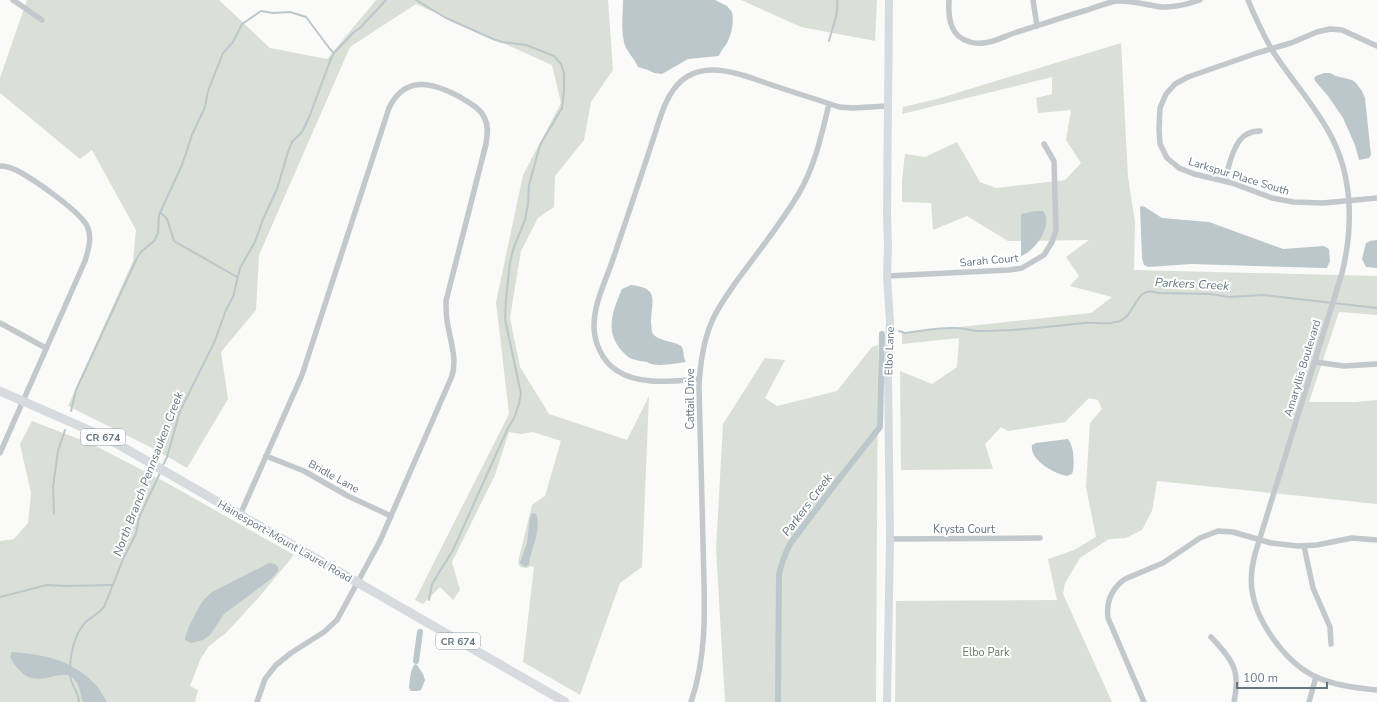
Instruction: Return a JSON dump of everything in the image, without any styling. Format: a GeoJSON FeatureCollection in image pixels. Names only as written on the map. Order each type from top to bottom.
{"type":"FeatureCollection","features":[{"type":"Feature","properties":{"kind":"main road","name":"Hainesport-Mount Laurel Road"},"geometry":{"type":"LineString","coordinates":[[0,392],[91,431],[156,466],[565,702]]}},
{"type":"Feature","properties":{"kind":"street"},"geometry":{"type":"LineString","coordinates":[[13,0],[42,20]]}},
{"type":"Feature","properties":{"kind":"street","name":"Elbo Lane"},"geometry":{"type":"LineString","coordinates":[[887,702],[890,539],[888,375],[890,322],[887,276],[889,0]]}},
{"type":"Feature","properties":{"kind":"street"},"geometry":{"type":"LineString","coordinates":[[949,0],[949,17],[952,30],[962,39],[975,44],[989,42],[1110,2],[1138,1],[1170,7],[1184,5],[1200,0]]}},
{"type":"Feature","properties":{"kind":"street"},"geometry":{"type":"LineString","coordinates":[[1033,0],[1037,26]]}},
{"type":"Feature","properties":{"kind":"street","name":"Amaryllis Boulevard"},"geometry":{"type":"LineString","coordinates":[[1248,0],[1272,49],[1312,106],[1332,138],[1342,165],[1348,200],[1349,232],[1345,263],[1259,539],[1251,572],[1252,589],[1259,614],[1267,629],[1289,658],[1316,677],[1339,684],[1377,690]]}},
{"type":"Feature","properties":{"kind":"street","name":"Larkspur Place South"},"geometry":{"type":"LineString","coordinates":[[1377,46],[1342,30],[1330,29],[1317,32],[1291,43],[1181,80],[1170,88],[1162,100],[1159,115],[1160,144],[1167,158],[1186,172],[1225,181],[1285,201],[1322,204],[1377,198]]}},
{"type":"Feature","properties":{"kind":"street"},"geometry":{"type":"LineString","coordinates":[[699,379],[654,381],[638,379],[623,374],[613,368],[605,359],[598,344],[594,327],[599,300],[666,104],[674,88],[687,77],[702,71],[720,69],[737,73],[839,107],[853,108],[888,106]]}},
{"type":"Feature","properties":{"kind":"street"},"geometry":{"type":"LineString","coordinates":[[240,515],[302,375],[389,108],[398,94],[410,86],[426,84],[451,92],[473,105],[483,115],[488,128],[486,144],[446,301],[446,312],[454,369],[380,541],[337,620],[316,638],[283,658],[270,672],[261,688],[257,702]]}},
{"type":"Feature","properties":{"kind":"street","name":"Cattail Drive"},"geometry":{"type":"LineString","coordinates":[[690,702],[698,679],[702,656],[705,620],[699,379],[700,364],[705,341],[712,320],[724,300],[804,185],[812,166],[829,104]]}},
{"type":"Feature","properties":{"kind":"street"},"geometry":{"type":"LineString","coordinates":[[1225,181],[1238,143],[1247,134],[1260,130]]}},
{"type":"Feature","properties":{"kind":"street","name":"Sarah Court"},"geometry":{"type":"LineString","coordinates":[[887,276],[1009,270],[1022,268],[1044,254],[1052,242],[1056,230],[1054,161],[1044,144]]}},
{"type":"Feature","properties":{"kind":"street"},"geometry":{"type":"LineString","coordinates":[[0,166],[17,170],[59,199],[80,216],[88,229],[90,240],[88,253],[0,453]]}},
{"type":"Feature","properties":{"kind":"street"},"geometry":{"type":"LineString","coordinates":[[0,323],[46,348]]}},
{"type":"Feature","properties":{"kind":"street"},"geometry":{"type":"LineString","coordinates":[[1315,362],[1344,366],[1377,364]]}},
{"type":"Feature","properties":{"kind":"street","name":"Bridle Lane"},"geometry":{"type":"LineString","coordinates":[[266,456],[304,471],[348,496],[391,516]]}},
{"type":"Feature","properties":{"kind":"street"},"geometry":{"type":"LineString","coordinates":[[1144,702],[1108,618],[1108,605],[1111,593],[1115,587],[1125,579],[1163,563],[1194,541],[1212,532],[1233,532],[1279,545],[1304,546],[1352,538],[1377,540]]}},
{"type":"Feature","properties":{"kind":"street","name":"Krysta Court"},"geometry":{"type":"LineString","coordinates":[[890,539],[1040,538]]}},
{"type":"Feature","properties":{"kind":"street"},"geometry":{"type":"LineString","coordinates":[[1304,546],[1313,588],[1330,627],[1331,644]]}},
{"type":"Feature","properties":{"kind":"street"},"geometry":{"type":"LineString","coordinates":[[1211,637],[1228,656],[1234,666],[1237,685],[1234,702]]}},
{"type":"Feature","properties":{"kind":"street"},"geometry":{"type":"LineString","coordinates":[[1309,702],[1316,677]]}},
{"type":"Feature","properties":{"kind":"green space"},"geometry":{"type":"Polygon","coordinates":[[[27,0],[219,0],[270,48],[327,59],[376,0],[608,0],[613,70],[591,102],[584,140],[555,176],[554,207],[538,218],[521,251],[510,318],[520,367],[549,414],[627,440],[649,396],[642,567],[620,583],[580,695],[523,662],[534,567],[520,567],[518,562],[532,505],[545,496],[561,441],[533,432],[521,434],[509,432],[495,475],[452,562],[460,590],[453,600],[440,587],[423,604],[415,600],[509,414],[496,302],[523,175],[561,103],[552,65],[416,4],[350,47],[259,255],[256,310],[221,352],[228,399],[187,468],[152,448],[68,406],[133,261],[136,230],[92,150],[80,159],[0,93],[0,78],[27,0]]]}},
{"type":"Feature","properties":{"kind":"green space"},"geometry":{"type":"Polygon","coordinates":[[[741,0],[877,0],[875,41],[801,27],[741,0]]]}},
{"type":"Feature","properties":{"kind":"green space","name":"Elbo Park"},"geometry":{"type":"Polygon","coordinates":[[[1121,43],[1128,177],[1135,222],[1134,270],[1377,276],[1377,315],[1339,312],[1309,402],[1356,402],[1377,400],[1377,504],[1157,481],[1152,511],[1142,530],[1126,538],[1109,539],[1080,558],[1065,583],[1063,594],[1112,702],[895,702],[896,601],[1057,600],[1048,559],[1074,550],[1096,537],[1086,487],[1090,423],[1102,409],[1098,400],[1089,398],[1065,422],[1008,431],[1001,427],[985,444],[993,469],[901,470],[900,371],[932,384],[957,367],[959,338],[902,344],[902,333],[1091,313],[1112,297],[1070,286],[1079,276],[1066,257],[1089,240],[1008,241],[967,216],[933,230],[931,203],[902,202],[902,181],[905,154],[925,157],[957,142],[980,182],[996,188],[1065,180],[1081,163],[1066,140],[1071,110],[1038,113],[1036,98],[1052,94],[1052,77],[902,114],[903,107],[937,99],[1121,43]]]}},
{"type":"Feature","properties":{"kind":"green space"},"geometry":{"type":"Polygon","coordinates":[[[878,345],[876,702],[725,702],[716,549],[723,424],[765,358],[785,360],[765,398],[777,406],[837,391],[872,347],[878,345]]]}},
{"type":"Feature","properties":{"kind":"green space"},"geometry":{"type":"Polygon","coordinates":[[[32,421],[92,444],[167,483],[294,555],[260,596],[226,633],[209,646],[201,658],[190,686],[198,690],[195,702],[0,702],[0,541],[14,539],[28,523],[31,493],[20,444],[32,421]]]}},
{"type":"Feature","properties":{"kind":"shaded area"},"geometry":{"type":"Polygon","coordinates":[[[623,0],[715,0],[727,6],[732,12],[733,24],[727,43],[719,56],[688,59],[662,74],[654,73],[638,67],[626,48],[622,31],[623,0]]]}},
{"type":"Feature","properties":{"kind":"shaded area"},"geometry":{"type":"Polygon","coordinates":[[[1324,73],[1330,73],[1352,80],[1362,91],[1365,98],[1371,155],[1369,158],[1359,160],[1355,145],[1343,118],[1328,96],[1315,81],[1314,78],[1316,76],[1324,73]]]}},
{"type":"Feature","properties":{"kind":"shaded area"},"geometry":{"type":"Polygon","coordinates":[[[1142,206],[1162,218],[1209,222],[1283,249],[1324,246],[1329,249],[1330,261],[1327,268],[1191,264],[1149,267],[1144,265],[1142,258],[1140,207],[1142,206]]]}},
{"type":"Feature","properties":{"kind":"shaded area"},"geometry":{"type":"Polygon","coordinates":[[[1043,211],[1046,217],[1045,230],[1032,249],[1021,256],[1021,214],[1043,211]]]}},
{"type":"Feature","properties":{"kind":"shaded area"},"geometry":{"type":"Polygon","coordinates":[[[1377,240],[1377,268],[1366,267],[1362,259],[1366,243],[1377,240]]]}},
{"type":"Feature","properties":{"kind":"shaded area"},"geometry":{"type":"Polygon","coordinates":[[[631,285],[647,289],[651,293],[653,303],[651,323],[653,334],[659,339],[681,346],[686,362],[666,365],[650,364],[630,358],[619,347],[612,332],[613,316],[622,289],[631,285]]]}},
{"type":"Feature","properties":{"kind":"shaded area"},"geometry":{"type":"Polygon","coordinates":[[[1068,439],[1072,446],[1074,461],[1072,474],[1067,476],[1062,475],[1044,465],[1032,451],[1032,445],[1036,443],[1068,439]]]}},
{"type":"Feature","properties":{"kind":"shaded area"},"geometry":{"type":"Polygon","coordinates":[[[532,513],[536,514],[538,526],[529,564],[525,567],[520,563],[527,543],[530,517],[532,513]]]}},
{"type":"Feature","properties":{"kind":"shaded area"},"geometry":{"type":"Polygon","coordinates":[[[269,563],[275,564],[278,567],[278,571],[271,579],[224,614],[210,635],[203,640],[191,643],[185,640],[189,626],[198,609],[212,592],[269,563]]]}},
{"type":"Feature","properties":{"kind":"shaded area"},"geometry":{"type":"Polygon","coordinates":[[[12,652],[47,657],[67,664],[86,676],[95,684],[107,702],[83,702],[78,684],[68,675],[36,679],[28,676],[19,670],[10,657],[12,652]]]}},
{"type":"Feature","properties":{"kind":"shaded area"},"geometry":{"type":"Polygon","coordinates":[[[415,664],[423,674],[425,680],[421,690],[411,691],[409,688],[410,678],[415,664]]]}},
{"type":"Feature","properties":{"kind":"waterway","name":"North Branch Pennsauken Creek"},"geometry":{"type":"LineString","coordinates":[[162,467],[167,457],[180,411],[214,343],[226,310],[233,297],[240,268],[255,242],[263,219],[277,189],[292,142],[302,132],[310,115],[330,61],[334,53],[386,0]]}},
{"type":"Feature","properties":{"kind":"waterway"},"geometry":{"type":"LineString","coordinates":[[416,0],[446,18],[493,39],[502,42],[526,45],[554,56],[561,64],[564,73],[562,108],[540,145],[529,185],[525,220],[514,247],[510,262],[505,319],[521,394],[519,404],[514,418],[507,430],[453,550],[432,584],[429,600]]}},
{"type":"Feature","properties":{"kind":"waterway"},"geometry":{"type":"LineString","coordinates":[[829,41],[836,16],[837,0]]}},
{"type":"Feature","properties":{"kind":"waterway"},"geometry":{"type":"LineString","coordinates":[[71,411],[76,390],[137,258],[141,252],[154,241],[158,233],[159,215],[182,165],[192,135],[205,107],[208,91],[223,53],[233,42],[242,24],[261,11],[273,13],[290,12],[306,17],[334,53]]}},
{"type":"Feature","properties":{"kind":"waterway"},"geometry":{"type":"LineString","coordinates":[[160,212],[167,219],[174,241],[237,277]]}},
{"type":"Feature","properties":{"kind":"waterway","name":"Parkers Creek"},"geometry":{"type":"LineString","coordinates":[[899,331],[905,333],[950,328],[976,331],[996,331],[1087,323],[1111,323],[1125,318],[1140,296],[1150,291],[1158,293],[1210,294],[1229,297],[1264,295],[1377,308]]}},
{"type":"Feature","properties":{"kind":"waterway","name":"Parkers Creek"},"geometry":{"type":"LineString","coordinates":[[778,702],[779,575],[781,567],[790,544],[880,427],[882,334]]}},
{"type":"Feature","properties":{"kind":"waterway"},"geometry":{"type":"LineString","coordinates":[[54,514],[53,487],[58,451],[65,430]]}},
{"type":"Feature","properties":{"kind":"waterway","name":"North Branch Pennsauken Creek"},"geometry":{"type":"LineString","coordinates":[[70,667],[71,655],[79,631],[87,621],[104,607],[124,557],[136,534],[139,518],[161,471]]}},
{"type":"Feature","properties":{"kind":"waterway"},"geometry":{"type":"LineString","coordinates":[[0,597],[47,585],[113,585]]}},
{"type":"Feature","properties":{"kind":"waterway"},"geometry":{"type":"LineString","coordinates":[[416,661],[420,632]]}},
{"type":"Feature","properties":{"kind":"waterway","name":"North Branch Pennsauken Creek"},"geometry":{"type":"LineString","coordinates":[[70,675],[79,702]]}}]}
